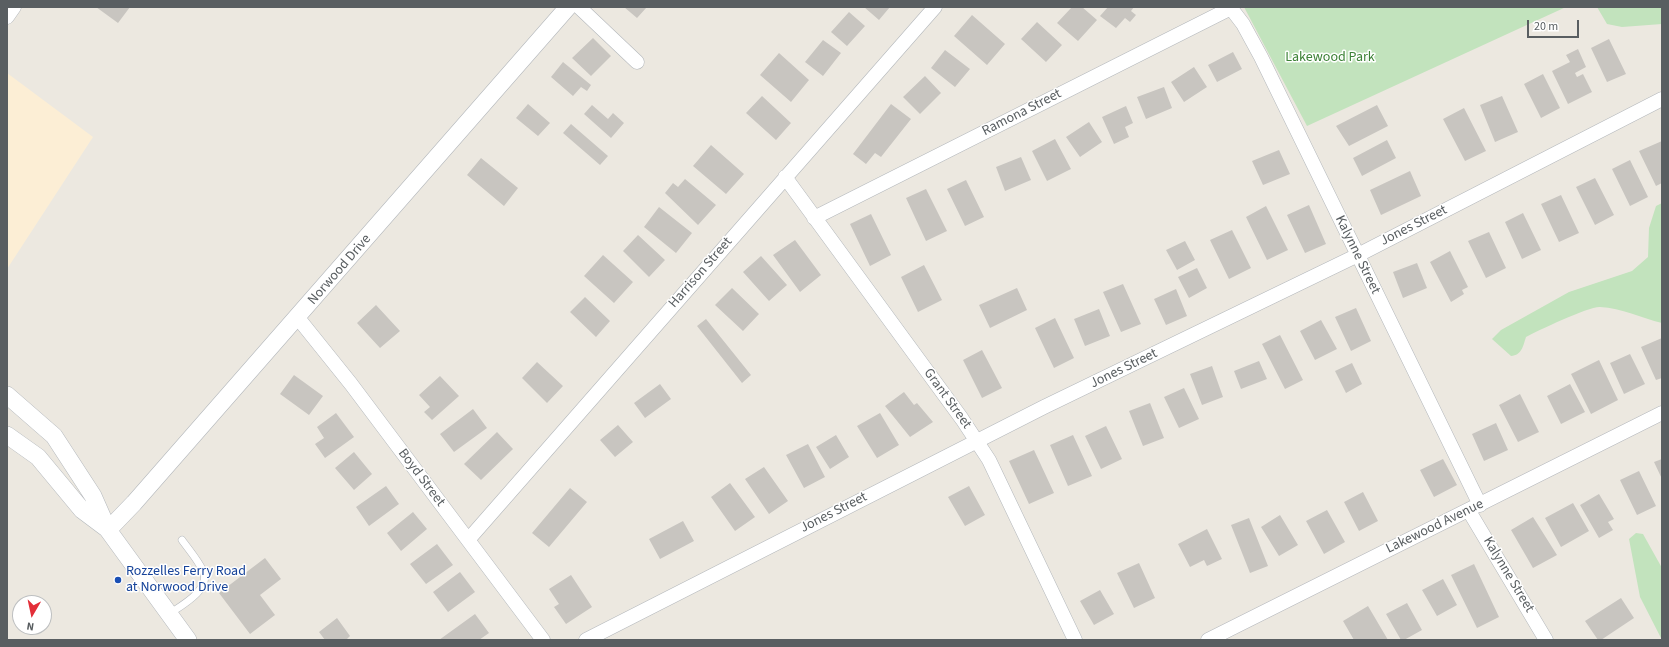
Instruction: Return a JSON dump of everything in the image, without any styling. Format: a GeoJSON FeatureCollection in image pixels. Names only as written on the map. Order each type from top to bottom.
{"type":"FeatureCollection","features":[{"type":"Feature","properties":{"kind":"street"},"geometry":{"type":"LineString","coordinates":[[7,17],[14,7]]}},
{"type":"Feature","properties":{"kind":"street","name":"Norwood Drive"},"geometry":{"type":"LineString","coordinates":[[108,530],[134,504],[298,318],[568,7]]}},
{"type":"Feature","properties":{"kind":"street"},"geometry":{"type":"LineString","coordinates":[[579,7],[637,62]]}},
{"type":"Feature","properties":{"kind":"street","name":"Harrison Street"},"geometry":{"type":"LineString","coordinates":[[468,540],[934,7]]}},
{"type":"Feature","properties":{"kind":"street","name":"Ramona Street"},"geometry":{"type":"LineString","coordinates":[[814,218],[1230,8]]}},
{"type":"Feature","properties":{"kind":"street","name":"Kalynne Street"},"geometry":{"type":"LineString","coordinates":[[1230,8],[1243,24],[1260,57],[1358,255],[1475,508],[1546,640]]}},
{"type":"Feature","properties":{"kind":"street","name":"Jones Street"},"geometry":{"type":"LineString","coordinates":[[586,640],[977,441],[1358,255],[1662,99]]}},
{"type":"Feature","properties":{"kind":"street","name":"Grant Street"},"geometry":{"type":"LineString","coordinates":[[784,178],[977,441],[989,460],[1075,640]]}},
{"type":"Feature","properties":{"kind":"street","name":"Boyd Street"},"geometry":{"type":"LineString","coordinates":[[298,318],[351,384],[544,640]]}},
{"type":"Feature","properties":{"kind":"street"},"geometry":{"type":"LineString","coordinates":[[7,395],[54,436],[93,496],[108,530],[188,640]]}},
{"type":"Feature","properties":{"kind":"street","name":"Lakewood Avenue"},"geometry":{"type":"LineString","coordinates":[[1208,640],[1475,508],[1662,413]]}},
{"type":"Feature","properties":{"kind":"street"},"geometry":{"type":"LineString","coordinates":[[7,435],[38,457],[82,510],[108,530]]}},
{"type":"Feature","properties":{"kind":"street"},"geometry":{"type":"LineString","coordinates":[[7,444],[38,457]]}},
{"type":"Feature","properties":{"kind":"lane"},"geometry":{"type":"LineString","coordinates":[[169,614],[198,593],[204,582],[204,573],[182,540]]}},
{"type":"Feature","properties":{"kind":"shaded area"},"geometry":{"type":"Polygon","coordinates":[[[7,73],[93,137],[7,269],[7,73]]]}},
{"type":"Feature","properties":{"kind":"green space","name":"Lakewood Park"},"geometry":{"type":"Polygon","coordinates":[[[1244,7],[1566,7],[1307,126],[1244,7]]]}},
{"type":"Feature","properties":{"kind":"green space"},"geometry":{"type":"Polygon","coordinates":[[[1597,7],[1662,7],[1662,24],[1622,27],[1607,24],[1597,7]]]}},
{"type":"Feature","properties":{"kind":"green space"},"geometry":{"type":"Polygon","coordinates":[[[1662,203],[1662,323],[1624,311],[1600,307],[1575,314],[1526,337],[1522,350],[1515,355],[1511,356],[1492,339],[1501,330],[1569,292],[1632,271],[1648,257],[1649,228],[1656,206],[1662,203]]]}},
{"type":"Feature","properties":{"kind":"green space"},"geometry":{"type":"Polygon","coordinates":[[[1636,533],[1643,534],[1662,568],[1662,640],[1640,597],[1629,539],[1636,533]]]}},
{"type":"Feature","properties":{"kind":"building"},"geometry":{"type":"Polygon","coordinates":[[[96,7],[130,7],[118,23],[96,7]]]}},
{"type":"Feature","properties":{"kind":"building"},"geometry":{"type":"Polygon","coordinates":[[[624,7],[647,7],[637,18],[624,7]]]}},
{"type":"Feature","properties":{"kind":"building"},"geometry":{"type":"Polygon","coordinates":[[[864,7],[890,7],[879,20],[864,7]]]}},
{"type":"Feature","properties":{"kind":"building"},"geometry":{"type":"Polygon","coordinates":[[[1072,7],[1082,7],[1097,20],[1078,41],[1057,23],[1072,7]]]}},
{"type":"Feature","properties":{"kind":"building"},"geometry":{"type":"Polygon","coordinates":[[[1108,7],[1134,7],[1131,11],[1136,15],[1130,22],[1125,18],[1116,28],[1100,16],[1108,7]]]}},
{"type":"Feature","properties":{"kind":"building"},"geometry":{"type":"Polygon","coordinates":[[[849,12],[865,26],[847,46],[831,32],[849,12]]]}},
{"type":"Feature","properties":{"kind":"building"},"geometry":{"type":"Polygon","coordinates":[[[972,15],[1005,44],[987,65],[954,36],[972,15]]]}},
{"type":"Feature","properties":{"kind":"building"},"geometry":{"type":"Polygon","coordinates":[[[1037,22],[1062,45],[1046,62],[1021,39],[1037,22]]]}},
{"type":"Feature","properties":{"kind":"building"},"geometry":{"type":"Polygon","coordinates":[[[593,38],[611,56],[591,76],[572,58],[593,38]]]}},
{"type":"Feature","properties":{"kind":"building"},"geometry":{"type":"Polygon","coordinates":[[[1609,39],[1626,74],[1607,82],[1591,48],[1609,39]]]}},
{"type":"Feature","properties":{"kind":"building"},"geometry":{"type":"Polygon","coordinates":[[[823,40],[841,53],[823,76],[805,62],[823,40]]]}},
{"type":"Feature","properties":{"kind":"building"},"geometry":{"type":"Polygon","coordinates":[[[1578,49],[1586,67],[1575,73],[1577,77],[1583,74],[1592,92],[1568,104],[1552,71],[1570,62],[1566,55],[1578,49]]]}},
{"type":"Feature","properties":{"kind":"building"},"geometry":{"type":"Polygon","coordinates":[[[945,50],[970,69],[955,87],[931,68],[945,50]]]}},
{"type":"Feature","properties":{"kind":"building"},"geometry":{"type":"Polygon","coordinates":[[[1233,52],[1242,69],[1217,82],[1208,65],[1233,52]]]}},
{"type":"Feature","properties":{"kind":"building"},"geometry":{"type":"Polygon","coordinates":[[[779,53],[809,80],[791,102],[760,75],[779,53]]]}},
{"type":"Feature","properties":{"kind":"building"},"geometry":{"type":"Polygon","coordinates":[[[563,62],[591,85],[587,91],[581,87],[573,96],[551,77],[563,62]]]}},
{"type":"Feature","properties":{"kind":"building"},"geometry":{"type":"Polygon","coordinates":[[[1194,67],[1207,87],[1184,102],[1171,82],[1194,67]]]}},
{"type":"Feature","properties":{"kind":"building"},"geometry":{"type":"Polygon","coordinates":[[[1543,74],[1560,108],[1541,118],[1524,84],[1543,74]]]}},
{"type":"Feature","properties":{"kind":"building"},"geometry":{"type":"Polygon","coordinates":[[[925,76],[941,93],[920,114],[903,97],[925,76]]]}},
{"type":"Feature","properties":{"kind":"building"},"geometry":{"type":"Polygon","coordinates":[[[1164,87],[1172,108],[1146,119],[1137,97],[1164,87]]]}},
{"type":"Feature","properties":{"kind":"building"},"geometry":{"type":"Polygon","coordinates":[[[762,96],[791,123],[776,140],[746,113],[762,96]]]}},
{"type":"Feature","properties":{"kind":"building"},"geometry":{"type":"Polygon","coordinates":[[[1502,96],[1518,132],[1495,142],[1480,105],[1502,96]]]}},
{"type":"Feature","properties":{"kind":"building"},"geometry":{"type":"Polygon","coordinates":[[[528,104],[550,123],[538,136],[516,118],[528,104]]]}},
{"type":"Feature","properties":{"kind":"building"},"geometry":{"type":"Polygon","coordinates":[[[891,104],[911,119],[881,157],[875,153],[866,164],[853,154],[891,104]]]}},
{"type":"Feature","properties":{"kind":"building"},"geometry":{"type":"Polygon","coordinates":[[[592,105],[608,119],[613,113],[624,123],[611,138],[584,114],[592,105]]]}},
{"type":"Feature","properties":{"kind":"building"},"geometry":{"type":"Polygon","coordinates":[[[1377,105],[1388,126],[1349,146],[1336,126],[1377,105]]]}},
{"type":"Feature","properties":{"kind":"building"},"geometry":{"type":"Polygon","coordinates":[[[1126,106],[1133,123],[1125,127],[1129,137],[1114,144],[1102,117],[1126,106]]]}},
{"type":"Feature","properties":{"kind":"building"},"geometry":{"type":"Polygon","coordinates":[[[1464,108],[1486,151],[1465,161],[1443,119],[1464,108]]]}},
{"type":"Feature","properties":{"kind":"building"},"geometry":{"type":"Polygon","coordinates":[[[1089,122],[1102,142],[1080,157],[1066,137],[1089,122]]]}},
{"type":"Feature","properties":{"kind":"building"},"geometry":{"type":"Polygon","coordinates":[[[571,124],[608,156],[600,165],[563,133],[571,124]]]}},
{"type":"Feature","properties":{"kind":"building"},"geometry":{"type":"Polygon","coordinates":[[[1055,139],[1071,169],[1047,181],[1032,151],[1055,139]]]}},
{"type":"Feature","properties":{"kind":"building"},"geometry":{"type":"Polygon","coordinates":[[[1387,140],[1396,158],[1362,176],[1353,158],[1387,140]]]}},
{"type":"Feature","properties":{"kind":"building"},"geometry":{"type":"Polygon","coordinates":[[[1662,141],[1662,183],[1656,186],[1639,151],[1662,141]]]}},
{"type":"Feature","properties":{"kind":"building"},"geometry":{"type":"Polygon","coordinates":[[[711,145],[744,174],[726,194],[693,166],[711,145]]]}},
{"type":"Feature","properties":{"kind":"building"},"geometry":{"type":"Polygon","coordinates":[[[1279,150],[1290,174],[1263,185],[1252,161],[1279,150]]]}},
{"type":"Feature","properties":{"kind":"building"},"geometry":{"type":"Polygon","coordinates":[[[1021,157],[1031,180],[1005,191],[996,167],[1021,157]]]}},
{"type":"Feature","properties":{"kind":"building"},"geometry":{"type":"Polygon","coordinates":[[[481,158],[518,188],[504,206],[467,175],[481,158]]]}},
{"type":"Feature","properties":{"kind":"building"},"geometry":{"type":"Polygon","coordinates":[[[1630,160],[1648,197],[1630,206],[1612,169],[1630,160]]]}},
{"type":"Feature","properties":{"kind":"building"},"geometry":{"type":"Polygon","coordinates":[[[1410,171],[1421,196],[1381,215],[1370,190],[1410,171]]]}},
{"type":"Feature","properties":{"kind":"building"},"geometry":{"type":"Polygon","coordinates":[[[1595,178],[1614,215],[1595,225],[1576,187],[1595,178]]]}},
{"type":"Feature","properties":{"kind":"building"},"geometry":{"type":"Polygon","coordinates":[[[685,179],[716,205],[698,225],[665,193],[673,183],[678,187],[685,179]]]}},
{"type":"Feature","properties":{"kind":"building"},"geometry":{"type":"Polygon","coordinates":[[[966,180],[984,217],[965,226],[947,189],[966,180]]]}},
{"type":"Feature","properties":{"kind":"building"},"geometry":{"type":"Polygon","coordinates":[[[926,189],[947,231],[926,241],[906,198],[926,189]]]}},
{"type":"Feature","properties":{"kind":"building"},"geometry":{"type":"Polygon","coordinates":[[[1561,195],[1579,233],[1559,242],[1541,204],[1561,195]]]}},
{"type":"Feature","properties":{"kind":"building"},"geometry":{"type":"Polygon","coordinates":[[[1309,205],[1326,244],[1305,253],[1287,215],[1309,205]]]}},
{"type":"Feature","properties":{"kind":"building"},"geometry":{"type":"Polygon","coordinates":[[[1266,206],[1288,250],[1267,260],[1246,217],[1266,206]]]}},
{"type":"Feature","properties":{"kind":"building"},"geometry":{"type":"Polygon","coordinates":[[[659,207],[692,233],[676,253],[644,227],[659,207]]]}},
{"type":"Feature","properties":{"kind":"building"},"geometry":{"type":"Polygon","coordinates":[[[1523,213],[1541,250],[1522,259],[1505,222],[1523,213]]]}},
{"type":"Feature","properties":{"kind":"building"},"geometry":{"type":"Polygon","coordinates":[[[871,214],[891,255],[870,266],[850,224],[871,214]]]}},
{"type":"Feature","properties":{"kind":"building"},"geometry":{"type":"Polygon","coordinates":[[[1232,230],[1251,268],[1229,279],[1210,240],[1232,230]]]}},
{"type":"Feature","properties":{"kind":"building"},"geometry":{"type":"Polygon","coordinates":[[[1489,232],[1506,268],[1486,278],[1468,241],[1489,232]]]}},
{"type":"Feature","properties":{"kind":"building"},"geometry":{"type":"Polygon","coordinates":[[[638,235],[665,260],[649,277],[623,251],[638,235]]]}},
{"type":"Feature","properties":{"kind":"building"},"geometry":{"type":"Polygon","coordinates":[[[795,240],[821,275],[800,292],[773,255],[795,240]]]}},
{"type":"Feature","properties":{"kind":"building"},"geometry":{"type":"Polygon","coordinates":[[[1185,241],[1195,260],[1177,270],[1166,250],[1185,241]]]}},
{"type":"Feature","properties":{"kind":"building"},"geometry":{"type":"Polygon","coordinates":[[[1450,251],[1468,287],[1462,290],[1464,294],[1451,302],[1430,262],[1450,251]]]}},
{"type":"Feature","properties":{"kind":"building"},"geometry":{"type":"Polygon","coordinates":[[[603,255],[633,282],[614,303],[584,276],[603,255]]]}},
{"type":"Feature","properties":{"kind":"building"},"geometry":{"type":"Polygon","coordinates":[[[761,256],[787,285],[769,301],[743,272],[761,256]]]}},
{"type":"Feature","properties":{"kind":"building"},"geometry":{"type":"Polygon","coordinates":[[[1417,263],[1427,288],[1403,298],[1393,272],[1417,263]]]}},
{"type":"Feature","properties":{"kind":"building"},"geometry":{"type":"Polygon","coordinates":[[[924,265],[942,300],[918,312],[901,277],[924,265]]]}},
{"type":"Feature","properties":{"kind":"building"},"geometry":{"type":"Polygon","coordinates":[[[1197,268],[1207,288],[1189,298],[1178,277],[1197,268]]]}},
{"type":"Feature","properties":{"kind":"building"},"geometry":{"type":"Polygon","coordinates":[[[1123,284],[1141,324],[1121,332],[1103,292],[1123,284]]]}},
{"type":"Feature","properties":{"kind":"building"},"geometry":{"type":"Polygon","coordinates":[[[732,288],[759,314],[743,331],[715,305],[732,288]]]}},
{"type":"Feature","properties":{"kind":"building"},"geometry":{"type":"Polygon","coordinates":[[[1017,288],[1027,310],[990,328],[979,305],[1017,288]]]}},
{"type":"Feature","properties":{"kind":"building"},"geometry":{"type":"Polygon","coordinates":[[[1176,289],[1187,316],[1166,325],[1154,299],[1176,289]]]}},
{"type":"Feature","properties":{"kind":"building"},"geometry":{"type":"Polygon","coordinates":[[[585,297],[610,321],[596,337],[570,312],[585,297]]]}},
{"type":"Feature","properties":{"kind":"building"},"geometry":{"type":"Polygon","coordinates":[[[376,305],[400,331],[380,348],[357,323],[376,305]]]}},
{"type":"Feature","properties":{"kind":"building"},"geometry":{"type":"Polygon","coordinates":[[[1356,308],[1371,341],[1351,351],[1335,317],[1356,308]]]}},
{"type":"Feature","properties":{"kind":"building"},"geometry":{"type":"Polygon","coordinates":[[[1099,309],[1110,336],[1085,346],[1074,319],[1099,309]]]}},
{"type":"Feature","properties":{"kind":"building"},"geometry":{"type":"Polygon","coordinates":[[[1055,318],[1074,358],[1054,368],[1035,328],[1055,318]]]}},
{"type":"Feature","properties":{"kind":"building"},"geometry":{"type":"Polygon","coordinates":[[[706,319],[751,375],[742,383],[697,326],[706,319]]]}},
{"type":"Feature","properties":{"kind":"building"},"geometry":{"type":"Polygon","coordinates":[[[1321,320],[1337,349],[1315,360],[1300,331],[1321,320]]]}},
{"type":"Feature","properties":{"kind":"building"},"geometry":{"type":"Polygon","coordinates":[[[1280,335],[1303,380],[1285,389],[1262,344],[1280,335]]]}},
{"type":"Feature","properties":{"kind":"building"},"geometry":{"type":"Polygon","coordinates":[[[1662,338],[1662,378],[1656,380],[1641,347],[1662,338]]]}},
{"type":"Feature","properties":{"kind":"building"},"geometry":{"type":"Polygon","coordinates":[[[982,350],[1002,388],[982,398],[963,360],[982,350]]]}},
{"type":"Feature","properties":{"kind":"building"},"geometry":{"type":"Polygon","coordinates":[[[1630,354],[1645,384],[1624,394],[1610,363],[1630,354]]]}},
{"type":"Feature","properties":{"kind":"building"},"geometry":{"type":"Polygon","coordinates":[[[1599,360],[1618,400],[1591,414],[1571,374],[1599,360]]]}},
{"type":"Feature","properties":{"kind":"building"},"geometry":{"type":"Polygon","coordinates":[[[1259,361],[1267,379],[1241,389],[1234,371],[1259,361]]]}},
{"type":"Feature","properties":{"kind":"building"},"geometry":{"type":"Polygon","coordinates":[[[537,362],[563,386],[547,403],[522,378],[537,362]]]}},
{"type":"Feature","properties":{"kind":"building"},"geometry":{"type":"Polygon","coordinates":[[[1352,363],[1362,384],[1346,393],[1335,371],[1352,363]]]}},
{"type":"Feature","properties":{"kind":"building"},"geometry":{"type":"Polygon","coordinates":[[[1212,366],[1223,397],[1202,405],[1190,374],[1212,366]]]}},
{"type":"Feature","properties":{"kind":"building"},"geometry":{"type":"Polygon","coordinates":[[[294,375],[323,396],[309,415],[280,394],[294,375]]]}},
{"type":"Feature","properties":{"kind":"building"},"geometry":{"type":"Polygon","coordinates":[[[440,376],[459,396],[432,420],[424,412],[430,407],[419,395],[440,376]]]}},
{"type":"Feature","properties":{"kind":"building"},"geometry":{"type":"Polygon","coordinates":[[[660,384],[671,399],[645,418],[634,403],[660,384]]]}},
{"type":"Feature","properties":{"kind":"building"},"geometry":{"type":"Polygon","coordinates":[[[1570,384],[1585,412],[1561,424],[1547,396],[1570,384]]]}},
{"type":"Feature","properties":{"kind":"building"},"geometry":{"type":"Polygon","coordinates":[[[1184,388],[1199,419],[1179,428],[1164,397],[1184,388]]]}},
{"type":"Feature","properties":{"kind":"building"},"geometry":{"type":"Polygon","coordinates":[[[904,392],[914,405],[917,403],[933,422],[910,437],[885,406],[904,392]]]}},
{"type":"Feature","properties":{"kind":"building"},"geometry":{"type":"Polygon","coordinates":[[[1520,394],[1539,432],[1518,442],[1499,405],[1520,394]]]}},
{"type":"Feature","properties":{"kind":"building"},"geometry":{"type":"Polygon","coordinates":[[[1150,403],[1164,438],[1143,446],[1129,411],[1150,403]]]}},
{"type":"Feature","properties":{"kind":"building"},"geometry":{"type":"Polygon","coordinates":[[[473,409],[487,428],[454,452],[440,434],[473,409]]]}},
{"type":"Feature","properties":{"kind":"building"},"geometry":{"type":"Polygon","coordinates":[[[336,413],[354,437],[325,458],[315,444],[324,438],[317,427],[336,413]]]}},
{"type":"Feature","properties":{"kind":"building"},"geometry":{"type":"Polygon","coordinates":[[[880,413],[899,445],[877,458],[857,426],[880,413]]]}},
{"type":"Feature","properties":{"kind":"building"},"geometry":{"type":"Polygon","coordinates":[[[1496,423],[1508,450],[1484,461],[1472,434],[1496,423]]]}},
{"type":"Feature","properties":{"kind":"building"},"geometry":{"type":"Polygon","coordinates":[[[618,425],[633,442],[615,457],[600,440],[618,425]]]}},
{"type":"Feature","properties":{"kind":"building"},"geometry":{"type":"Polygon","coordinates":[[[1106,426],[1122,459],[1101,469],[1085,436],[1106,426]]]}},
{"type":"Feature","properties":{"kind":"building"},"geometry":{"type":"Polygon","coordinates":[[[497,432],[513,449],[481,480],[464,464],[497,432]]]}},
{"type":"Feature","properties":{"kind":"building"},"geometry":{"type":"Polygon","coordinates":[[[836,435],[849,457],[830,469],[816,447],[836,435]]]}},
{"type":"Feature","properties":{"kind":"building"},"geometry":{"type":"Polygon","coordinates":[[[1073,435],[1092,476],[1068,486],[1050,445],[1073,435]]]}},
{"type":"Feature","properties":{"kind":"building"},"geometry":{"type":"Polygon","coordinates":[[[808,444],[825,477],[804,488],[786,455],[808,444]]]}},
{"type":"Feature","properties":{"kind":"building"},"geometry":{"type":"Polygon","coordinates":[[[1034,450],[1054,493],[1029,504],[1009,461],[1034,450]]]}},
{"type":"Feature","properties":{"kind":"building"},"geometry":{"type":"Polygon","coordinates":[[[354,452],[372,474],[354,490],[335,468],[354,452]]]}},
{"type":"Feature","properties":{"kind":"building"},"geometry":{"type":"Polygon","coordinates":[[[1443,459],[1457,485],[1434,497],[1420,470],[1443,459]]]}},
{"type":"Feature","properties":{"kind":"building"},"geometry":{"type":"Polygon","coordinates":[[[1662,459],[1662,479],[1654,462],[1662,459]]]}},
{"type":"Feature","properties":{"kind":"building"},"geometry":{"type":"Polygon","coordinates":[[[764,467],[788,501],[769,514],[745,479],[764,467]]]}},
{"type":"Feature","properties":{"kind":"building"},"geometry":{"type":"Polygon","coordinates":[[[1639,471],[1656,506],[1637,515],[1620,480],[1639,471]]]}},
{"type":"Feature","properties":{"kind":"building"},"geometry":{"type":"Polygon","coordinates":[[[730,483],[755,517],[735,531],[711,497],[730,483]]]}},
{"type":"Feature","properties":{"kind":"building"},"geometry":{"type":"Polygon","coordinates":[[[386,486],[399,504],[369,526],[356,507],[386,486]]]}},
{"type":"Feature","properties":{"kind":"building"},"geometry":{"type":"Polygon","coordinates":[[[969,486],[985,515],[965,526],[948,497],[969,486]]]}},
{"type":"Feature","properties":{"kind":"building"},"geometry":{"type":"Polygon","coordinates":[[[570,488],[587,502],[549,547],[532,533],[570,488]]]}},
{"type":"Feature","properties":{"kind":"building"},"geometry":{"type":"Polygon","coordinates":[[[1363,492],[1378,521],[1359,531],[1344,502],[1363,492]]]}},
{"type":"Feature","properties":{"kind":"building"},"geometry":{"type":"Polygon","coordinates":[[[1599,494],[1614,519],[1608,522],[1613,530],[1599,538],[1580,505],[1599,494]]]}},
{"type":"Feature","properties":{"kind":"building"},"geometry":{"type":"Polygon","coordinates":[[[1573,503],[1589,531],[1561,547],[1545,518],[1573,503]]]}},
{"type":"Feature","properties":{"kind":"building"},"geometry":{"type":"Polygon","coordinates":[[[1327,510],[1345,542],[1324,554],[1306,521],[1327,510]]]}},
{"type":"Feature","properties":{"kind":"building"},"geometry":{"type":"Polygon","coordinates":[[[413,512],[427,529],[401,551],[387,533],[413,512]]]}},
{"type":"Feature","properties":{"kind":"building"},"geometry":{"type":"Polygon","coordinates":[[[1280,515],[1298,545],[1279,556],[1261,527],[1280,515]]]}},
{"type":"Feature","properties":{"kind":"building"},"geometry":{"type":"Polygon","coordinates":[[[1533,517],[1557,555],[1533,568],[1511,530],[1533,517]]]}},
{"type":"Feature","properties":{"kind":"building"},"geometry":{"type":"Polygon","coordinates":[[[1249,518],[1268,566],[1250,573],[1231,525],[1249,518]]]}},
{"type":"Feature","properties":{"kind":"building"},"geometry":{"type":"Polygon","coordinates":[[[683,521],[694,541],[660,559],[649,539],[683,521]]]}},
{"type":"Feature","properties":{"kind":"building"},"geometry":{"type":"Polygon","coordinates":[[[1207,529],[1222,559],[1207,566],[1204,560],[1190,567],[1178,544],[1207,529]]]}},
{"type":"Feature","properties":{"kind":"building"},"geometry":{"type":"Polygon","coordinates":[[[437,544],[453,565],[426,584],[410,564],[437,544]]]}},
{"type":"Feature","properties":{"kind":"building"},"geometry":{"type":"Polygon","coordinates":[[[265,558],[281,579],[260,595],[275,615],[250,634],[219,593],[265,558]]]}},
{"type":"Feature","properties":{"kind":"building"},"geometry":{"type":"Polygon","coordinates":[[[1139,563],[1155,598],[1134,608],[1117,573],[1139,563]]]}},
{"type":"Feature","properties":{"kind":"building"},"geometry":{"type":"Polygon","coordinates":[[[1474,564],[1499,617],[1477,628],[1451,575],[1474,564]]]}},
{"type":"Feature","properties":{"kind":"building"},"geometry":{"type":"Polygon","coordinates":[[[460,572],[475,592],[448,612],[433,592],[460,572]]]}},
{"type":"Feature","properties":{"kind":"building"},"geometry":{"type":"Polygon","coordinates":[[[571,575],[592,607],[566,624],[554,607],[559,604],[549,589],[571,575]]]}},
{"type":"Feature","properties":{"kind":"building"},"geometry":{"type":"Polygon","coordinates":[[[1443,579],[1457,605],[1437,616],[1422,590],[1443,579]]]}},
{"type":"Feature","properties":{"kind":"building"},"geometry":{"type":"Polygon","coordinates":[[[1100,590],[1114,614],[1094,625],[1080,601],[1100,590]]]}},
{"type":"Feature","properties":{"kind":"building"},"geometry":{"type":"Polygon","coordinates":[[[1621,598],[1634,618],[1601,640],[1598,640],[1585,621],[1621,598]]]}},
{"type":"Feature","properties":{"kind":"building"},"geometry":{"type":"Polygon","coordinates":[[[1407,603],[1422,630],[1404,640],[1401,640],[1386,614],[1407,603]]]}},
{"type":"Feature","properties":{"kind":"building"},"geometry":{"type":"Polygon","coordinates":[[[1368,606],[1388,640],[1354,640],[1343,621],[1368,606]]]}},
{"type":"Feature","properties":{"kind":"building"},"geometry":{"type":"Polygon","coordinates":[[[475,614],[489,633],[479,640],[439,640],[475,614]]]}},
{"type":"Feature","properties":{"kind":"building"},"geometry":{"type":"Polygon","coordinates":[[[337,618],[350,636],[346,640],[325,640],[319,632],[337,618]]]}},
{"type":"Feature","properties":{"kind":"place","name":"Rozzelles Ferry Road at Norwood Drive"},"geometry":{"type":"Point","coordinates":[118,580]}}]}
